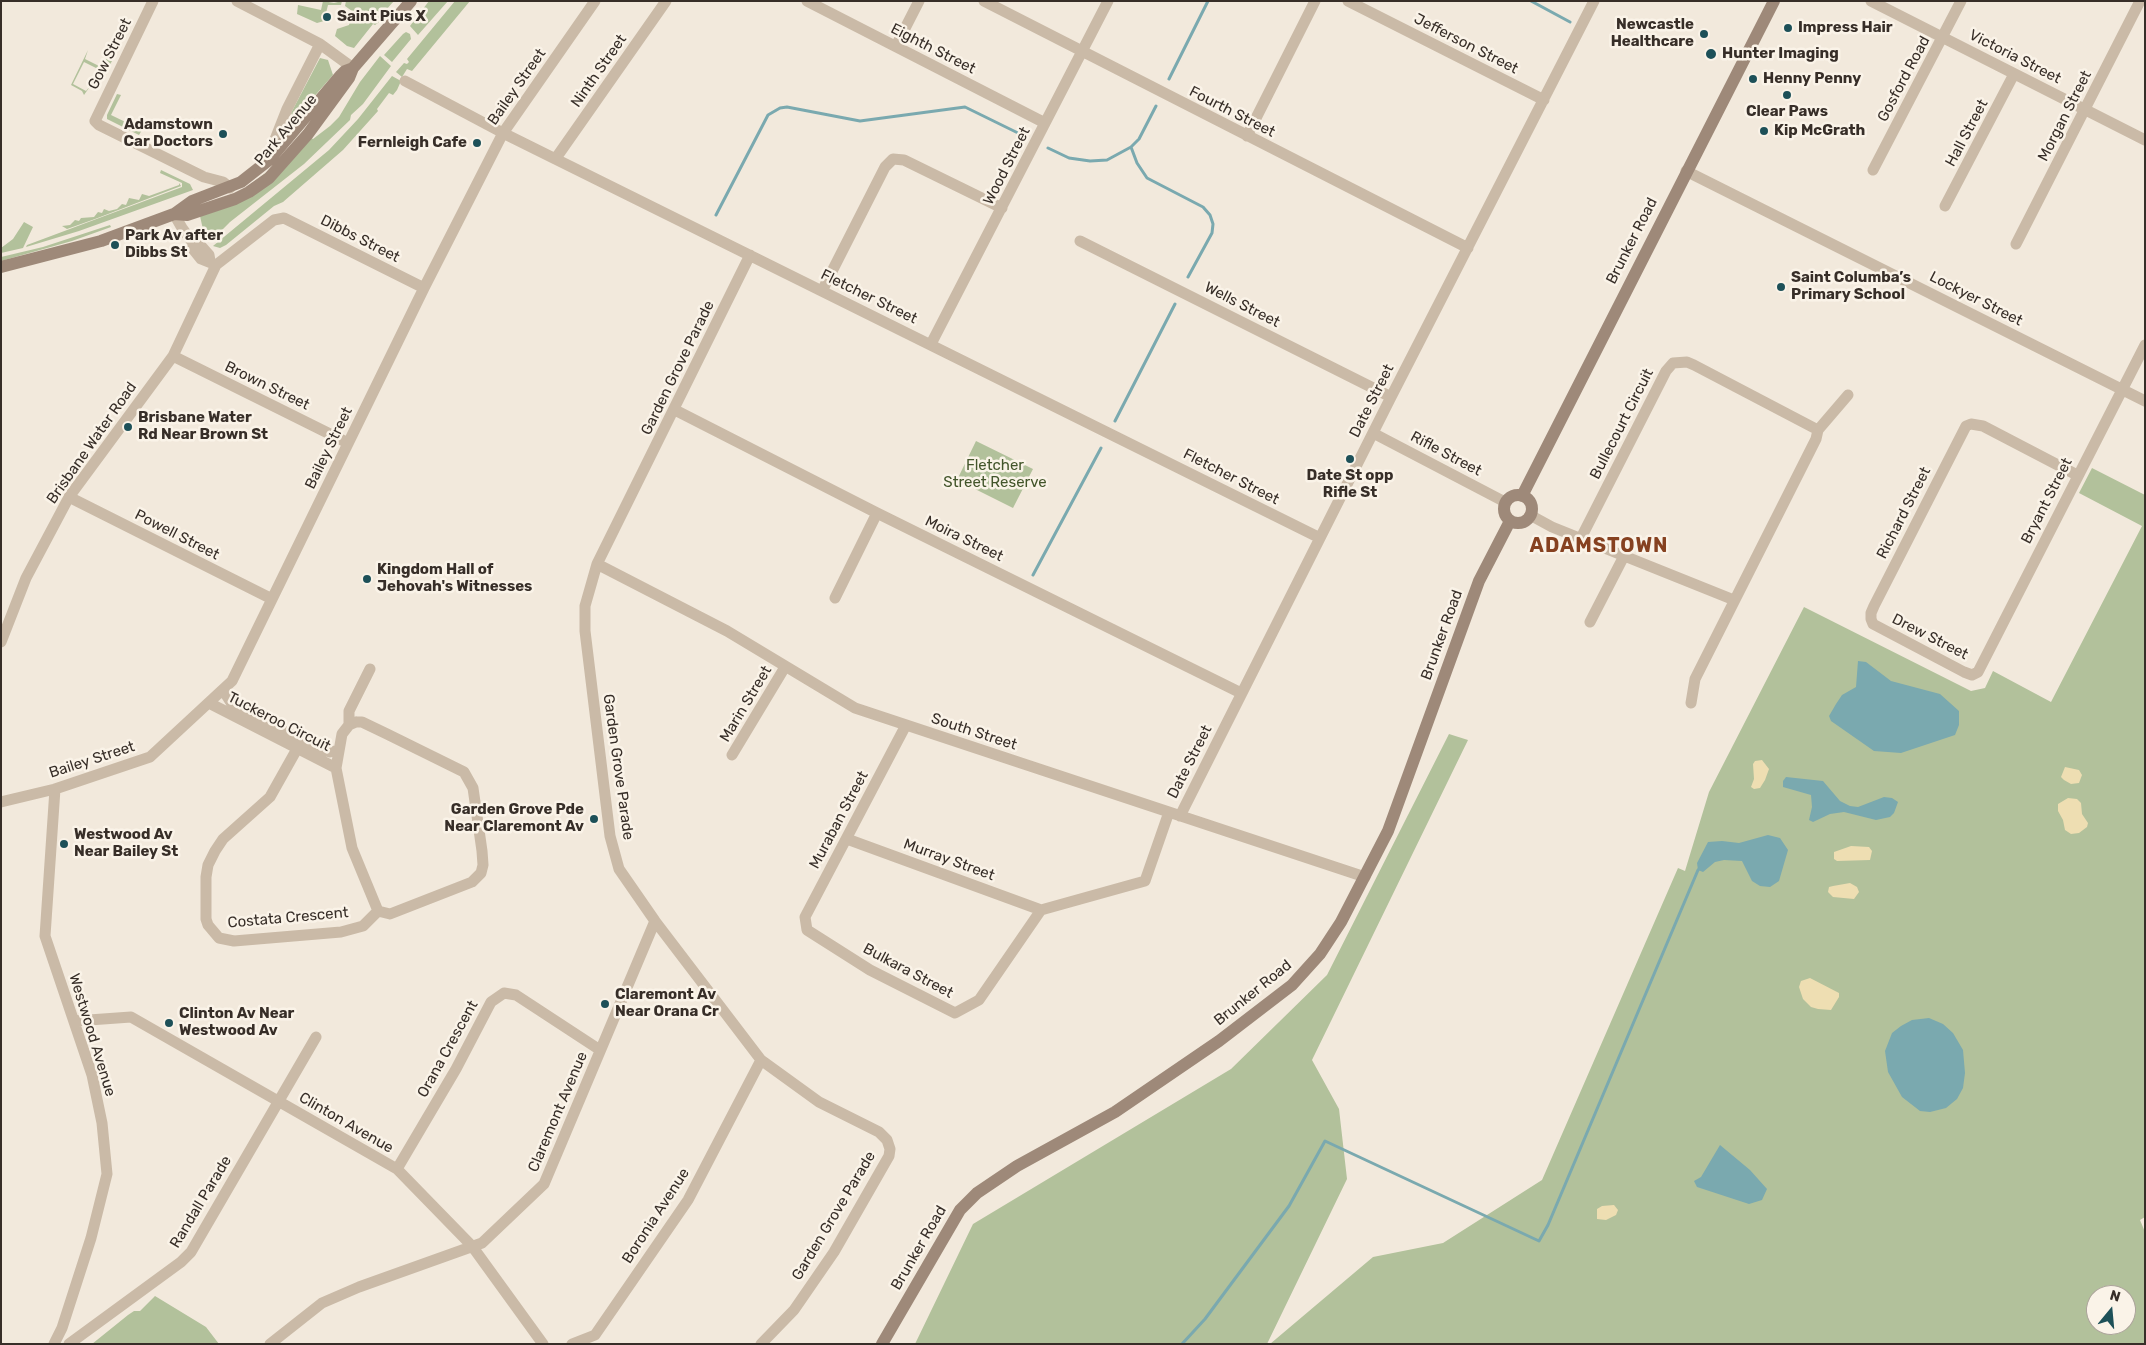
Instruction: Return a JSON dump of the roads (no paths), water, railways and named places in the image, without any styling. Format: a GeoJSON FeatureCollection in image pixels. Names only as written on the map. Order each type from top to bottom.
{"type":"FeatureCollection","features":[{"type":"Feature","properties":{"kind":"main road","name":"Park Avenue"},"geometry":{"type":"LineString","coordinates":[[3,268],[101,241],[174,214],[192,201],[258,186],[288,157],[349,78],[353,68],[411,1]]}},
{"type":"Feature","properties":{"kind":"main road","name":"Brunker Road"},"geometry":{"type":"LineString","coordinates":[[1522,496],[1774,1]]}},
{"type":"Feature","properties":{"kind":"main road","name":"Park Avenue"},"geometry":{"type":"LineString","coordinates":[[174,214],[187,215],[229,192],[258,170],[280,148],[340,75],[345,70],[353,68]]}},
{"type":"Feature","properties":{"kind":"main road"},"geometry":{"type":"LineString","coordinates":[[1513,496],[1522,496],[1530,504],[1530,515],[1522,522],[1510,521],[1504,512],[1505,502],[1513,496]]}},
{"type":"Feature","properties":{"kind":"main road","name":"Brunker Road"},"geometry":{"type":"LineString","coordinates":[[882,1344],[960,1210],[977,1193],[1017,1166],[1115,1112],[1219,1041],[1292,985],[1320,954],[1341,922],[1388,831],[1479,581],[1510,521]]}},
{"type":"Feature","properties":{"kind":"street","name":"Gow Street"},"geometry":{"type":"LineString","coordinates":[[153,1],[94,121],[204,177],[209,185],[229,192]]}},
{"type":"Feature","properties":{"kind":"street"},"geometry":{"type":"LineString","coordinates":[[237,1],[320,44],[353,68]]}},
{"type":"Feature","properties":{"kind":"street","name":"Bailey Street"},"geometry":{"type":"LineString","coordinates":[[1,802],[55,788],[150,757],[232,681],[424,288],[503,133],[595,1]]}},
{"type":"Feature","properties":{"kind":"street","name":"Ninth Street"},"geometry":{"type":"LineString","coordinates":[[556,158],[666,1]]}},
{"type":"Feature","properties":{"kind":"street","name":"Eighth Street"},"geometry":{"type":"LineString","coordinates":[[807,1],[1046,124]]}},
{"type":"Feature","properties":{"kind":"street"},"geometry":{"type":"LineString","coordinates":[[896,46],[919,1]]}},
{"type":"Feature","properties":{"kind":"street","name":"Fourth Street"},"geometry":{"type":"LineString","coordinates":[[984,1],[1468,248]]}},
{"type":"Feature","properties":{"kind":"street","name":"Wood Street"},"geometry":{"type":"LineString","coordinates":[[931,344],[1108,1]]}},
{"type":"Feature","properties":{"kind":"street"},"geometry":{"type":"LineString","coordinates":[[1247,136],[1315,1]]}},
{"type":"Feature","properties":{"kind":"street","name":"Jefferson Street"},"geometry":{"type":"LineString","coordinates":[[1348,1],[1544,100]]}},
{"type":"Feature","properties":{"kind":"street","name":"Date Street"},"geometry":{"type":"LineString","coordinates":[[1174,814],[1241,693],[1594,1]]}},
{"type":"Feature","properties":{"kind":"street","name":"Victoria Street"},"geometry":{"type":"LineString","coordinates":[[1871,1],[2145,140]]}},
{"type":"Feature","properties":{"kind":"street","name":"Gosford Road"},"geometry":{"type":"LineString","coordinates":[[1873,170],[1962,1]]}},
{"type":"Feature","properties":{"kind":"street","name":"Morgan Street"},"geometry":{"type":"LineString","coordinates":[[2016,244],[2140,1]]}},
{"type":"Feature","properties":{"kind":"street","name":"Park Avenue"},"geometry":{"type":"LineString","coordinates":[[280,148],[274,142],[277,134],[320,44]]}},
{"type":"Feature","properties":{"kind":"street","name":"Hall Street"},"geometry":{"type":"LineString","coordinates":[[1945,206],[2014,74]]}},
{"type":"Feature","properties":{"kind":"street","name":"Fletcher Street"},"geometry":{"type":"LineString","coordinates":[[405,81],[503,133],[1320,538]]}},
{"type":"Feature","properties":{"kind":"street"},"geometry":{"type":"LineString","coordinates":[[822,291],[885,167],[893,159],[904,160],[1002,208]]}},
{"type":"Feature","properties":{"kind":"street","name":"Lockyer Street"},"geometry":{"type":"LineString","coordinates":[[1686,171],[2145,401]]}},
{"type":"Feature","properties":{"kind":"street"},"geometry":{"type":"LineString","coordinates":[[174,214],[193,243],[193,249],[201,259],[213,263]]}},
{"type":"Feature","properties":{"kind":"street","name":"Dibbs Street"},"geometry":{"type":"LineString","coordinates":[[282,218],[424,288]]}},
{"type":"Feature","properties":{"kind":"street","name":"Brisbane Water Road"},"geometry":{"type":"LineString","coordinates":[[1,642],[26,578],[69,497],[173,356],[213,263],[274,220],[282,218]]}},
{"type":"Feature","properties":{"kind":"street","name":"Wells Street"},"geometry":{"type":"LineString","coordinates":[[1080,241],[1391,397]]}},
{"type":"Feature","properties":{"kind":"street","name":"Garden Grove Parade"},"geometry":{"type":"LineString","coordinates":[[750,255],[675,410],[597,564],[585,606],[585,631],[610,836],[619,869],[655,921],[761,1060],[819,1102],[878,1132],[887,1140],[890,1149],[889,1156],[834,1252],[794,1310],[761,1344]]}},
{"type":"Feature","properties":{"kind":"street","name":"Bryant Street"},"geometry":{"type":"LineString","coordinates":[[1978,672],[2145,345]]}},
{"type":"Feature","properties":{"kind":"street","name":"Brown Street"},"geometry":{"type":"LineString","coordinates":[[173,356],[348,443]]}},
{"type":"Feature","properties":{"kind":"street","name":"Bullecourt Circuit"},"geometry":{"type":"LineString","coordinates":[[1581,538],[1666,371],[1673,364],[1687,362],[1694,365],[1818,430]]}},
{"type":"Feature","properties":{"kind":"street"},"geometry":{"type":"LineString","coordinates":[[1691,703],[1695,679],[1816,440],[1818,430],[1848,395]]}},
{"type":"Feature","properties":{"kind":"street","name":"Moira Street"},"geometry":{"type":"LineString","coordinates":[[675,410],[877,513],[1241,693]]}},
{"type":"Feature","properties":{"kind":"street","name":"Richard Street"},"geometry":{"type":"LineString","coordinates":[[1871,619],[1874,606],[1966,426],[1971,424],[1983,426],[2077,476]]}},
{"type":"Feature","properties":{"kind":"street","name":"Rifle Street"},"geometry":{"type":"LineString","coordinates":[[1373,433],[1505,502]]}},
{"type":"Feature","properties":{"kind":"street","name":"Powell Street"},"geometry":{"type":"LineString","coordinates":[[69,497],[272,599]]}},
{"type":"Feature","properties":{"kind":"street"},"geometry":{"type":"LineString","coordinates":[[835,598],[877,513]]}},
{"type":"Feature","properties":{"kind":"street"},"geometry":{"type":"LineString","coordinates":[[1530,515],[1552,527],[1734,600]]}},
{"type":"Feature","properties":{"kind":"street"},"geometry":{"type":"LineString","coordinates":[[1590,622],[1624,556]]}},
{"type":"Feature","properties":{"kind":"street","name":"South Street"},"geometry":{"type":"LineString","coordinates":[[597,564],[727,631],[855,708],[1365,877]]}},
{"type":"Feature","properties":{"kind":"street","name":"Drew Street"},"geometry":{"type":"LineString","coordinates":[[1871,619],[1877,626],[1964,672],[1972,675],[1978,672]]}},
{"type":"Feature","properties":{"kind":"street","name":"Marin Street"},"geometry":{"type":"LineString","coordinates":[[732,755],[785,667]]}},
{"type":"Feature","properties":{"kind":"street","name":"Tuckeroo Circuit"},"geometry":{"type":"LineString","coordinates":[[349,725],[349,711],[370,669]]}},
{"type":"Feature","properties":{"kind":"street","name":"Tuckeroo Circuit"},"geometry":{"type":"LineString","coordinates":[[223,690],[232,704],[336,768]]}},
{"type":"Feature","properties":{"kind":"street","name":"Tuckeroo Circuit"},"geometry":{"type":"LineString","coordinates":[[209,703],[300,745],[323,750],[339,750]]}},
{"type":"Feature","properties":{"kind":"street","name":"Tuckeroo Circuit"},"geometry":{"type":"LineString","coordinates":[[362,722],[464,772],[473,788],[482,851],[483,865],[481,873],[472,882],[401,911],[390,914],[378,911],[352,848],[336,768],[342,734],[349,725],[362,722]]}},
{"type":"Feature","properties":{"kind":"street","name":"Muraban Street"},"geometry":{"type":"LineString","coordinates":[[808,930],[805,917],[906,725]]}},
{"type":"Feature","properties":{"kind":"street","name":"Costata Crescent"},"geometry":{"type":"LineString","coordinates":[[300,745],[270,796],[223,839],[214,851],[208,865],[206,877],[206,919],[208,925],[219,938],[226,940],[341,932],[364,926],[378,911]]}},
{"type":"Feature","properties":{"kind":"street","name":"Westwood Avenue"},"geometry":{"type":"LineString","coordinates":[[54,1344],[62,1328],[91,1238],[107,1174],[102,1123],[92,1076],[45,936],[55,788]]}},
{"type":"Feature","properties":{"kind":"street"},"geometry":{"type":"LineString","coordinates":[[1041,910],[1145,881],[1174,814]]}},
{"type":"Feature","properties":{"kind":"street","name":"Murray Street"},"geometry":{"type":"LineString","coordinates":[[847,839],[1041,910]]}},
{"type":"Feature","properties":{"kind":"street","name":"Bulkara Street"},"geometry":{"type":"LineString","coordinates":[[808,930],[870,970],[955,1012],[979,1000],[1041,910]]}},
{"type":"Feature","properties":{"kind":"street","name":"Claremont Avenue"},"geometry":{"type":"LineString","coordinates":[[270,1344],[322,1303],[359,1287],[482,1243],[544,1184],[655,921]]}},
{"type":"Feature","properties":{"kind":"street","name":"Orana Crescent"},"geometry":{"type":"LineString","coordinates":[[397,1169],[456,1069],[491,1002],[504,993],[516,995],[600,1050]]}},
{"type":"Feature","properties":{"kind":"street","name":"Clinton Avenue"},"geometry":{"type":"LineString","coordinates":[[75,1021],[131,1017],[397,1169],[472,1246],[543,1344]]}},
{"type":"Feature","properties":{"kind":"street","name":"Randall Parade"},"geometry":{"type":"LineString","coordinates":[[69,1344],[181,1262],[190,1252],[316,1037]]}},
{"type":"Feature","properties":{"kind":"street","name":"Boronia Avenue"},"geometry":{"type":"LineString","coordinates":[[572,1344],[595,1335],[688,1200],[761,1060]]}},
{"type":"Feature","properties":{"kind":"water"},"geometry":{"type":"Polygon","coordinates":[[[1858,661],[1866,662],[1891,681],[1940,694],[1959,711],[1959,725],[1955,735],[1901,753],[1874,751],[1831,721],[1829,716],[1842,695],[1856,687],[1858,661]]]}},
{"type":"Feature","properties":{"kind":"water"},"geometry":{"type":"Polygon","coordinates":[[[1786,777],[1823,781],[1840,801],[1850,806],[1858,807],[1884,797],[1892,798],[1898,802],[1894,813],[1890,817],[1876,820],[1844,812],[1830,814],[1813,822],[1809,820],[1812,807],[1811,795],[1783,787],[1783,781],[1786,777]]]}},
{"type":"Feature","properties":{"kind":"water"},"geometry":{"type":"Polygon","coordinates":[[[1768,835],[1780,838],[1788,850],[1779,881],[1770,887],[1760,886],[1752,881],[1742,861],[1724,860],[1715,862],[1703,872],[1698,870],[1697,863],[1708,842],[1739,843],[1768,835]]]}},
{"type":"Feature","properties":{"kind":"water"},"geometry":{"type":"Polygon","coordinates":[[[1929,1018],[1943,1024],[1953,1033],[1963,1050],[1965,1073],[1963,1088],[1957,1099],[1946,1108],[1930,1112],[1920,1111],[1902,1097],[1888,1072],[1885,1051],[1892,1033],[1901,1026],[1912,1020],[1929,1018]]]}},
{"type":"Feature","properties":{"kind":"water"},"geometry":{"type":"Polygon","coordinates":[[[1720,1145],[1750,1170],[1767,1189],[1762,1200],[1749,1204],[1697,1187],[1694,1181],[1701,1177],[1720,1145]]]}},
{"type":"Feature","properties":{"kind":"waterway"},"geometry":{"type":"LineString","coordinates":[[1169,79],[1208,1]]}},
{"type":"Feature","properties":{"kind":"waterway"},"geometry":{"type":"LineString","coordinates":[[1531,1],[1570,22]]}},
{"type":"Feature","properties":{"kind":"waterway"},"geometry":{"type":"LineString","coordinates":[[1048,148],[1069,158],[1090,161],[1107,160],[1131,147],[1139,139],[1156,106]]}},
{"type":"Feature","properties":{"kind":"waterway"},"geometry":{"type":"LineString","coordinates":[[716,215],[768,115],[780,108],[787,107],[860,121],[965,107],[1018,133]]}},
{"type":"Feature","properties":{"kind":"waterway"},"geometry":{"type":"LineString","coordinates":[[1131,147],[1137,163],[1147,178],[1203,207],[1210,215],[1213,224],[1212,233],[1188,277]]}},
{"type":"Feature","properties":{"kind":"waterway"},"geometry":{"type":"LineString","coordinates":[[1115,421],[1175,304]]}},
{"type":"Feature","properties":{"kind":"waterway"},"geometry":{"type":"LineString","coordinates":[[1033,575],[1101,448]]}},
{"type":"Feature","properties":{"kind":"waterway"},"geometry":{"type":"LineString","coordinates":[[1182,1344],[1205,1319],[1289,1206],[1325,1141],[1539,1241],[1548,1225],[1698,870],[1701,867]]}},
{"type":"Feature","properties":{"kind":"place","name":"Saint Pius X"},"geometry":{"type":"Point","coordinates":[327,17]}},
{"type":"Feature","properties":{"kind":"place","name":"Impress Hair"},"geometry":{"type":"Point","coordinates":[1788,28]}},
{"type":"Feature","properties":{"kind":"place","name":"Newcastle Healthcare"},"geometry":{"type":"Point","coordinates":[1704,34]}},
{"type":"Feature","properties":{"kind":"place","name":"Hunter Imaging"},"geometry":{"type":"Point","coordinates":[1711,54]}},
{"type":"Feature","properties":{"kind":"place","name":"Henny Penny"},"geometry":{"type":"Point","coordinates":[1753,79]}},
{"type":"Feature","properties":{"kind":"place","name":"Clear Paws"},"geometry":{"type":"Point","coordinates":[1787,95]}},
{"type":"Feature","properties":{"kind":"place","name":"Kip McGrath"},"geometry":{"type":"Point","coordinates":[1764,131]}},
{"type":"Feature","properties":{"kind":"place","name":"Adamstown Car Doctors"},"geometry":{"type":"Point","coordinates":[223,134]}},
{"type":"Feature","properties":{"kind":"place","name":"Fernleigh Cafe"},"geometry":{"type":"Point","coordinates":[477,143]}},
{"type":"Feature","properties":{"kind":"place","name":"Park Av after Dibbs St"},"geometry":{"type":"Point","coordinates":[115,245]}},
{"type":"Feature","properties":{"kind":"place","name":"Saint Columba’s Primary School"},"geometry":{"type":"Point","coordinates":[1781,287]}},
{"type":"Feature","properties":{"kind":"place","name":"Brisbane Water Rd Near Brown St"},"geometry":{"type":"Point","coordinates":[128,427]}},
{"type":"Feature","properties":{"kind":"place","name":"Date St opp Rifle St"},"geometry":{"type":"Point","coordinates":[1350,459]}},
{"type":"Feature","properties":{"kind":"place","name":"Kingdom Hall of Jehovah's Witnesses"},"geometry":{"type":"Point","coordinates":[367,579]}},
{"type":"Feature","properties":{"kind":"place","name":"Garden Grove Pde Near Claremont Av"},"geometry":{"type":"Point","coordinates":[594,819]}},
{"type":"Feature","properties":{"kind":"place","name":"Westwood Av Near Bailey St"},"geometry":{"type":"Point","coordinates":[64,844]}},
{"type":"Feature","properties":{"kind":"place","name":"Claremont Av Near Orana Cr"},"geometry":{"type":"Point","coordinates":[605,1004]}},
{"type":"Feature","properties":{"kind":"place","name":"Clinton Av Near Westwood Av"},"geometry":{"type":"Point","coordinates":[169,1023]}},
{"type":"Feature","properties":{"kind":"district","name":"ADAMSTOWN"},"geometry":{"type":"Point","coordinates":[1599,546]}},
{"type":"Feature","properties":{"kind":"park label","name":"Fletcher Street Reserve"},"geometry":{"type":"Point","coordinates":[995,474]}}]}
